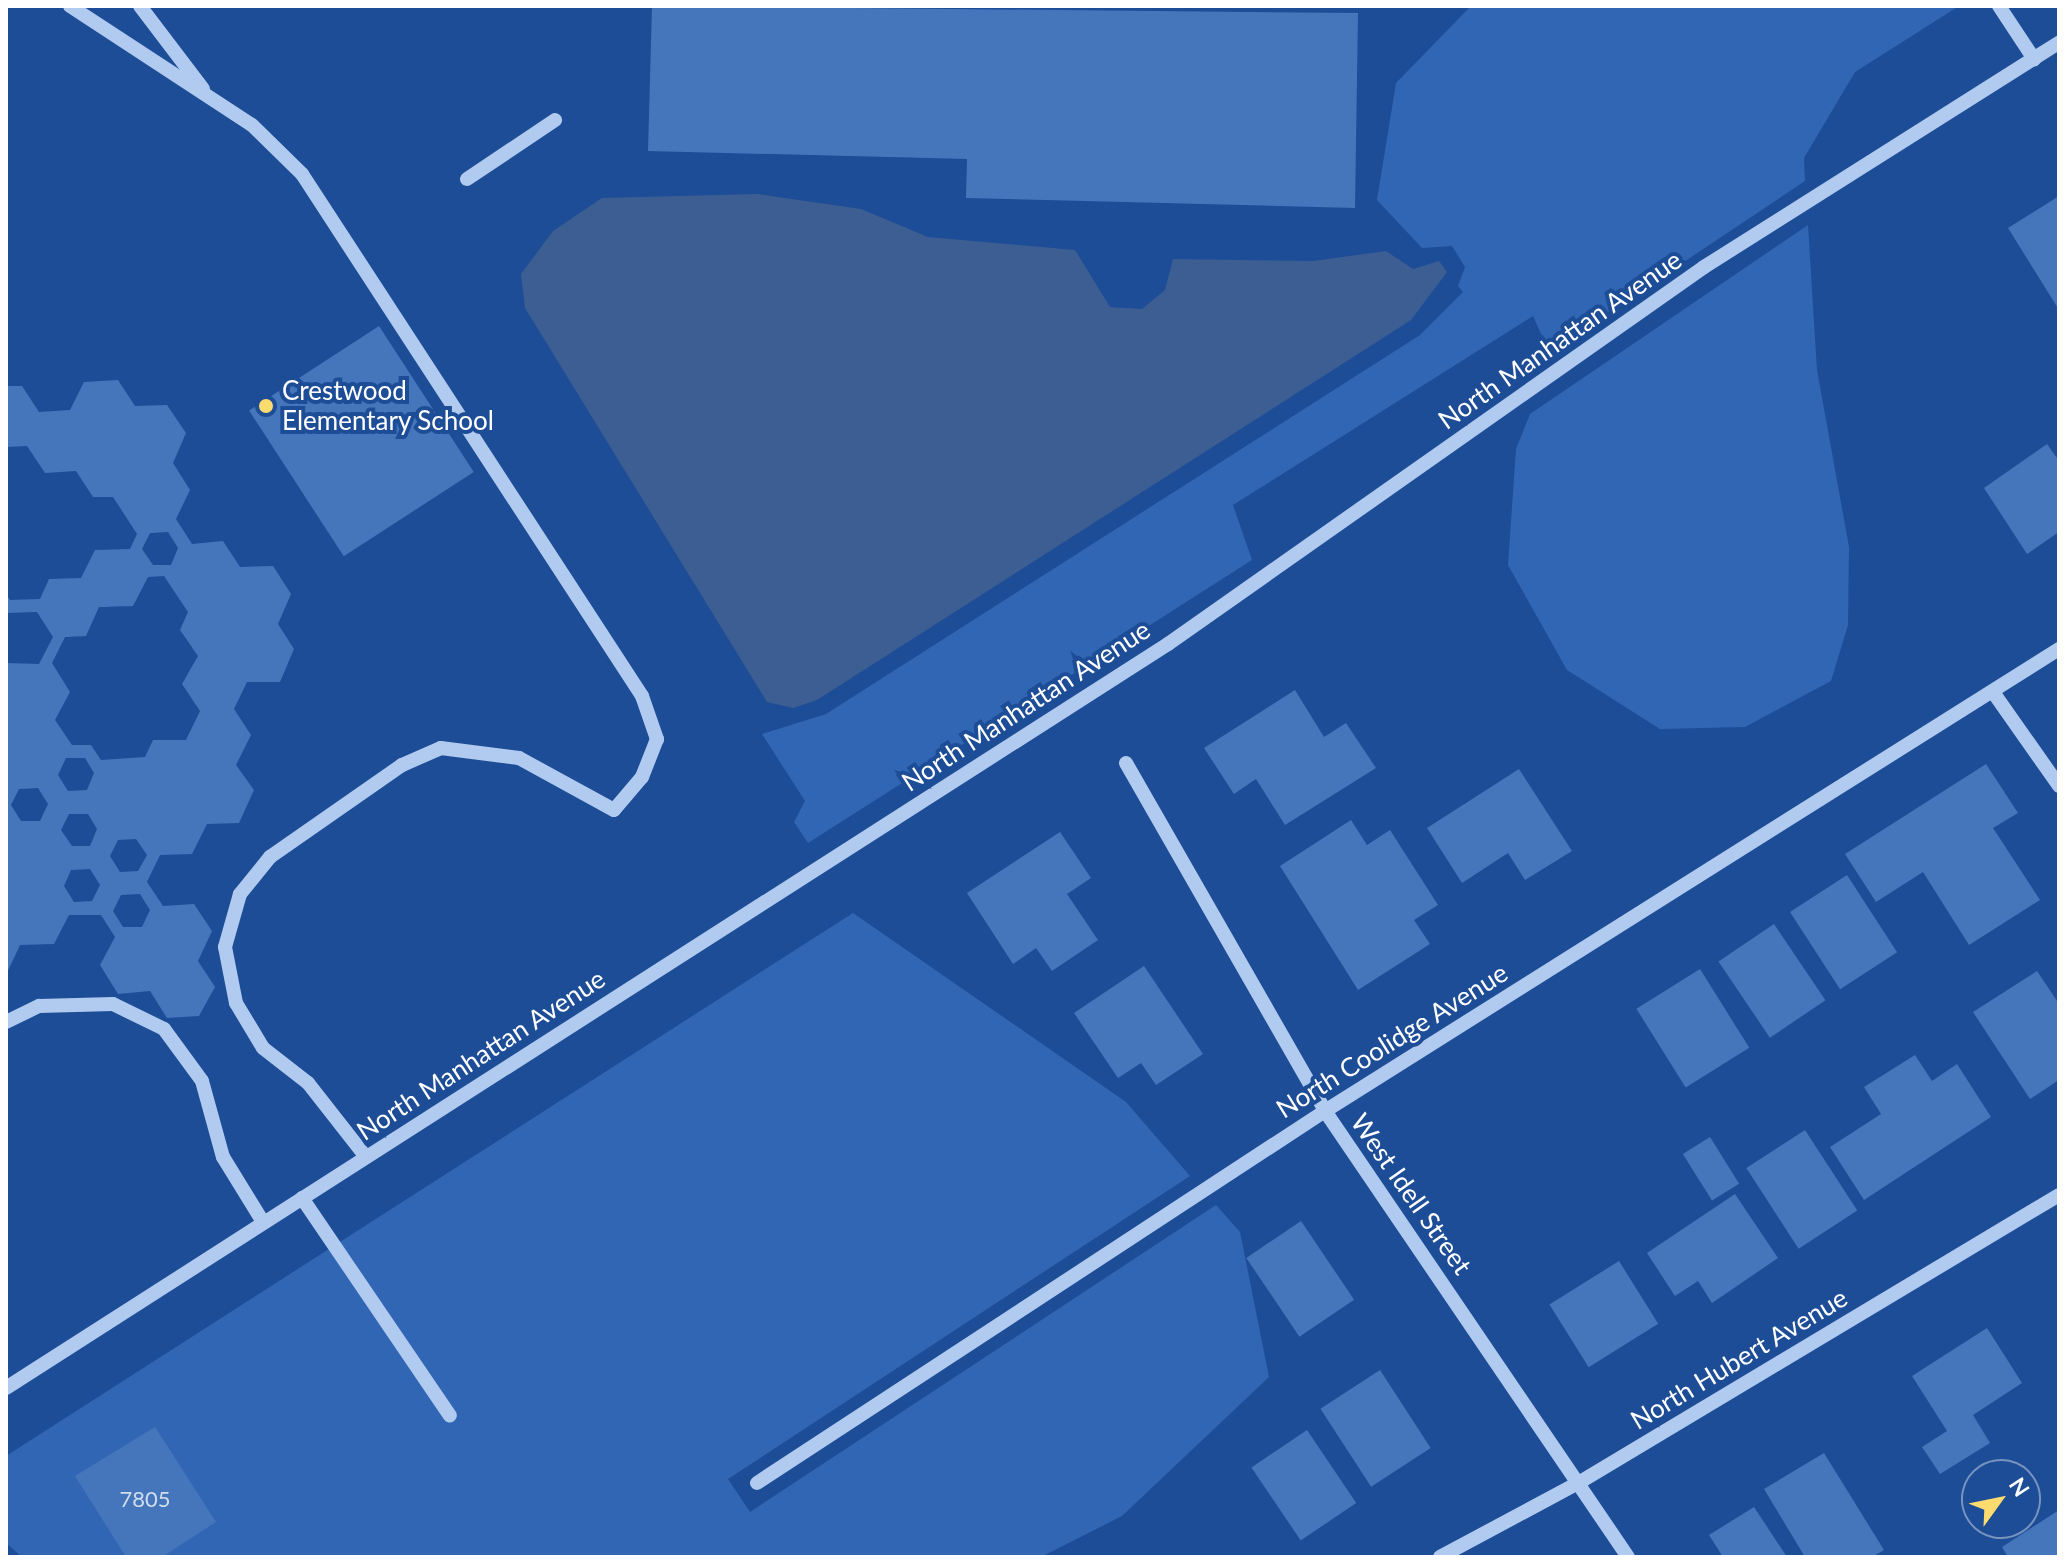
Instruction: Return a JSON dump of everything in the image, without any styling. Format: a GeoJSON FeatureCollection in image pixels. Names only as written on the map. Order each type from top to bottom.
{"type":"FeatureCollection","features":[{"type":"Feature","properties":{"kind":"street"},"geometry":{"type":"LineString","coordinates":[[70,6],[252,125],[302,174],[642,696],[657,739],[642,777],[614,810],[519,758],[441,748],[402,765],[270,857],[240,894],[225,947],[236,1003],[263,1048],[308,1083],[366,1157]]}},
{"type":"Feature","properties":{"kind":"street"},"geometry":{"type":"LineString","coordinates":[[140,6],[210,98]]}},
{"type":"Feature","properties":{"kind":"street"},"geometry":{"type":"LineString","coordinates":[[1999,6],[2034,59]]}},
{"type":"Feature","properties":{"kind":"street","name":"North Manhattan Avenue"},"geometry":{"type":"LineString","coordinates":[[6,1388],[1168,644],[1704,267],[2059,43]]}},
{"type":"Feature","properties":{"kind":"street"},"geometry":{"type":"LineString","coordinates":[[467,179],[555,120]]}},
{"type":"Feature","properties":{"kind":"street","name":"North Coolidge Avenue"},"geometry":{"type":"LineString","coordinates":[[757,1483],[1325,1111],[2059,649]]}},
{"type":"Feature","properties":{"kind":"street"},"geometry":{"type":"LineString","coordinates":[[1993,692],[2059,786]]}},
{"type":"Feature","properties":{"kind":"street","name":"West Idell Street"},"geometry":{"type":"LineString","coordinates":[[1126,763],[1325,1111],[1580,1482],[1628,1557]]}},
{"type":"Feature","properties":{"kind":"street"},"geometry":{"type":"LineString","coordinates":[[6,1022],[39,1006],[113,1004],[164,1029],[202,1081],[223,1157],[263,1222]]}},
{"type":"Feature","properties":{"kind":"street","name":"North Hubert Avenue"},"geometry":{"type":"LineString","coordinates":[[1440,1557],[1580,1482],[2059,1195]]}},
{"type":"Feature","properties":{"kind":"street"},"geometry":{"type":"LineString","coordinates":[[302,1198],[450,1416]]}},
{"type":"Feature","properties":{"kind":"shaded area"},"geometry":{"type":"Polygon","coordinates":[[[1471,6],[1959,6],[1855,72],[1804,158],[1805,181],[1549,352],[1533,316],[1233,505],[1252,560],[808,843],[794,822],[805,801],[762,734],[826,714],[1420,335],[1463,292],[1458,286],[1465,267],[1452,246],[1422,248],[1377,200],[1396,83],[1471,6]]]}},
{"type":"Feature","properties":{"kind":"shaded area"},"geometry":{"type":"Polygon","coordinates":[[[757,194],[861,209],[928,237],[1075,250],[1110,307],[1142,309],[1165,290],[1173,259],[1313,261],[1386,251],[1413,269],[1439,261],[1447,272],[1411,320],[817,700],[793,708],[767,702],[525,308],[521,274],[553,231],[602,198],[757,194]]]}},
{"type":"Feature","properties":{"kind":"shaded area"},"geometry":{"type":"Polygon","coordinates":[[[1808,225],[1817,370],[1849,547],[1848,625],[1831,681],[1745,727],[1660,729],[1567,670],[1508,565],[1516,449],[1530,414],[1808,225]]]}},
{"type":"Feature","properties":{"kind":"shaded area"},"geometry":{"type":"Polygon","coordinates":[[[853,913],[1126,1102],[1190,1176],[728,1479],[750,1512],[1216,1205],[1240,1232],[1269,1377],[1122,1516],[1041,1557],[22,1557],[6,1543],[6,1456],[853,913]]]}},
{"type":"Feature","properties":{"kind":"building"},"geometry":{"type":"Polygon","coordinates":[[[652,6],[1358,13],[1355,208],[966,198],[967,159],[648,151],[652,6]]]}},
{"type":"Feature","properties":{"kind":"building"},"geometry":{"type":"Polygon","coordinates":[[[2059,196],[2059,310],[2008,228],[2059,196]]]}},
{"type":"Feature","properties":{"kind":"building"},"geometry":{"type":"Polygon","coordinates":[[[379,326],[474,472],[344,556],[249,410],[379,326]]]}},
{"type":"Feature","properties":{"kind":"building"},"geometry":{"type":"Polygon","coordinates":[[[118,380],[135,406],[167,405],[186,433],[173,463],[190,490],[176,519],[192,544],[223,541],[240,567],[273,566],[291,594],[278,624],[294,649],[280,682],[247,682],[234,709],[251,735],[236,765],[254,790],[239,823],[207,824],[192,854],[160,855],[147,882],[163,906],[194,904],[212,931],[198,961],[215,987],[199,1016],[167,1018],[150,991],[118,994],[100,965],[115,937],[101,915],[69,915],[54,944],[20,945],[6,975],[6,663],[39,664],[53,637],[37,612],[6,613],[6,594],[10,600],[40,599],[49,579],[81,578],[95,550],[130,549],[137,534],[113,497],[93,497],[76,471],[45,473],[27,446],[6,447],[6,386],[22,386],[39,412],[70,410],[84,382],[118,380]],[[168,532],[150,533],[142,549],[153,565],[171,565],[178,548],[168,532]],[[164,576],[148,577],[133,606],[99,607],[86,636],[65,637],[52,663],[70,692],[55,720],[72,745],[91,745],[101,760],[145,757],[153,740],[186,740],[200,711],[182,684],[198,656],[180,630],[188,612],[164,576]],[[66,758],[58,775],[68,791],[87,790],[94,773],[85,758],[66,758]],[[38,788],[19,789],[11,805],[21,821],[40,821],[48,804],[38,788]],[[69,814],[61,830],[72,846],[90,846],[97,829],[88,814],[69,814]],[[136,839],[118,840],[110,856],[120,872],[138,871],[147,855],[136,839]],[[90,869],[71,870],[64,886],[74,902],[92,901],[100,885],[90,869]],[[140,894],[121,895],[113,911],[123,927],[142,927],[150,910],[140,894]]]}},
{"type":"Feature","properties":{"kind":"building"},"geometry":{"type":"Polygon","coordinates":[[[2047,444],[2059,461],[2059,532],[2027,554],[1984,488],[2047,444]]]}},
{"type":"Feature","properties":{"kind":"building"},"geometry":{"type":"Polygon","coordinates":[[[1295,690],[1324,737],[1346,723],[1376,768],[1285,825],[1256,779],[1234,794],[1204,748],[1295,690]]]}},
{"type":"Feature","properties":{"kind":"building"},"geometry":{"type":"Polygon","coordinates":[[[1986,764],[2018,813],[1993,828],[2040,900],[1969,945],[1923,872],[1876,902],[1845,854],[1986,764]]]}},
{"type":"Feature","properties":{"kind":"building"},"geometry":{"type":"Polygon","coordinates":[[[1519,769],[1572,851],[1525,880],[1508,853],[1462,883],[1427,828],[1519,769]]]}},
{"type":"Feature","properties":{"kind":"building"},"geometry":{"type":"Polygon","coordinates":[[[1351,820],[1367,845],[1390,830],[1438,905],[1414,920],[1430,944],[1358,990],[1280,866],[1351,820]]]}},
{"type":"Feature","properties":{"kind":"building"},"geometry":{"type":"Polygon","coordinates":[[[1060,832],[1091,878],[1067,894],[1098,940],[1052,971],[1036,948],[1013,964],[967,893],[1060,832]]]}},
{"type":"Feature","properties":{"kind":"building"},"geometry":{"type":"Polygon","coordinates":[[[1847,875],[1897,952],[1840,989],[1790,912],[1847,875]]]}},
{"type":"Feature","properties":{"kind":"building"},"geometry":{"type":"Polygon","coordinates":[[[1774,924],[1825,1000],[1770,1038],[1718,961],[1774,924]]]}},
{"type":"Feature","properties":{"kind":"building"},"geometry":{"type":"Polygon","coordinates":[[[1144,966],[1203,1054],[1156,1085],[1141,1063],[1118,1078],[1074,1013],[1144,966]]]}},
{"type":"Feature","properties":{"kind":"building"},"geometry":{"type":"Polygon","coordinates":[[[1700,969],[1749,1048],[1686,1088],[1636,1009],[1700,969]]]}},
{"type":"Feature","properties":{"kind":"building"},"geometry":{"type":"Polygon","coordinates":[[[2037,971],[2059,1004],[2059,1080],[2030,1099],[1973,1012],[2037,971]]]}},
{"type":"Feature","properties":{"kind":"building"},"geometry":{"type":"Polygon","coordinates":[[[1915,1055],[1932,1081],[1957,1064],[1991,1117],[1864,1200],[1830,1147],[1881,1114],[1864,1087],[1915,1055]]]}},
{"type":"Feature","properties":{"kind":"building"},"geometry":{"type":"Polygon","coordinates":[[[1805,1130],[1857,1211],[1799,1249],[1746,1168],[1805,1130]]]}},
{"type":"Feature","properties":{"kind":"building"},"geometry":{"type":"Polygon","coordinates":[[[1710,1137],[1739,1184],[1712,1201],[1683,1154],[1710,1137]]]}},
{"type":"Feature","properties":{"kind":"building"},"geometry":{"type":"Polygon","coordinates":[[[1735,1194],[1778,1258],[1712,1303],[1698,1281],[1675,1296],[1647,1253],[1735,1194]]]}},
{"type":"Feature","properties":{"kind":"building"},"geometry":{"type":"Polygon","coordinates":[[[1301,1221],[1354,1300],[1299,1337],[1246,1258],[1301,1221]]]}},
{"type":"Feature","properties":{"kind":"building"},"geometry":{"type":"Polygon","coordinates":[[[1619,1261],[1658,1324],[1589,1367],[1549,1304],[1619,1261]]]}},
{"type":"Feature","properties":{"kind":"building"},"geometry":{"type":"Polygon","coordinates":[[[1987,1328],[2022,1383],[1973,1415],[1990,1443],[1940,1474],[1922,1447],[1947,1431],[1912,1376],[1987,1328]]]}},
{"type":"Feature","properties":{"kind":"building"},"geometry":{"type":"Polygon","coordinates":[[[1380,1370],[1431,1448],[1371,1487],[1320,1409],[1380,1370]]]}},
{"type":"Feature","properties":{"kind":"building"},"geometry":{"type":"Polygon","coordinates":[[[155,1427],[216,1522],[162,1557],[126,1557],[75,1476],[155,1427]]]}},
{"type":"Feature","properties":{"kind":"building"},"geometry":{"type":"Polygon","coordinates":[[[1307,1430],[1356,1503],[1301,1540],[1251,1467],[1307,1430]]]}},
{"type":"Feature","properties":{"kind":"building"},"geometry":{"type":"Polygon","coordinates":[[[1824,1453],[1884,1550],[1872,1557],[1805,1557],[1764,1489],[1824,1453]]]}},
{"type":"Feature","properties":{"kind":"building"},"geometry":{"type":"Polygon","coordinates":[[[1754,1507],[1787,1557],[1723,1557],[1709,1535],[1754,1507]]]}},
{"type":"Feature","properties":{"kind":"building"},"geometry":{"type":"Polygon","coordinates":[[[2059,1510],[2059,1557],[2008,1557],[2002,1547],[2014,1539],[2041,1539],[2041,1522],[2059,1510]]]}},
{"type":"Feature","properties":{"kind":"place","name":"Crestwood Elementary School"},"geometry":{"type":"Point","coordinates":[266,406]}}]}
